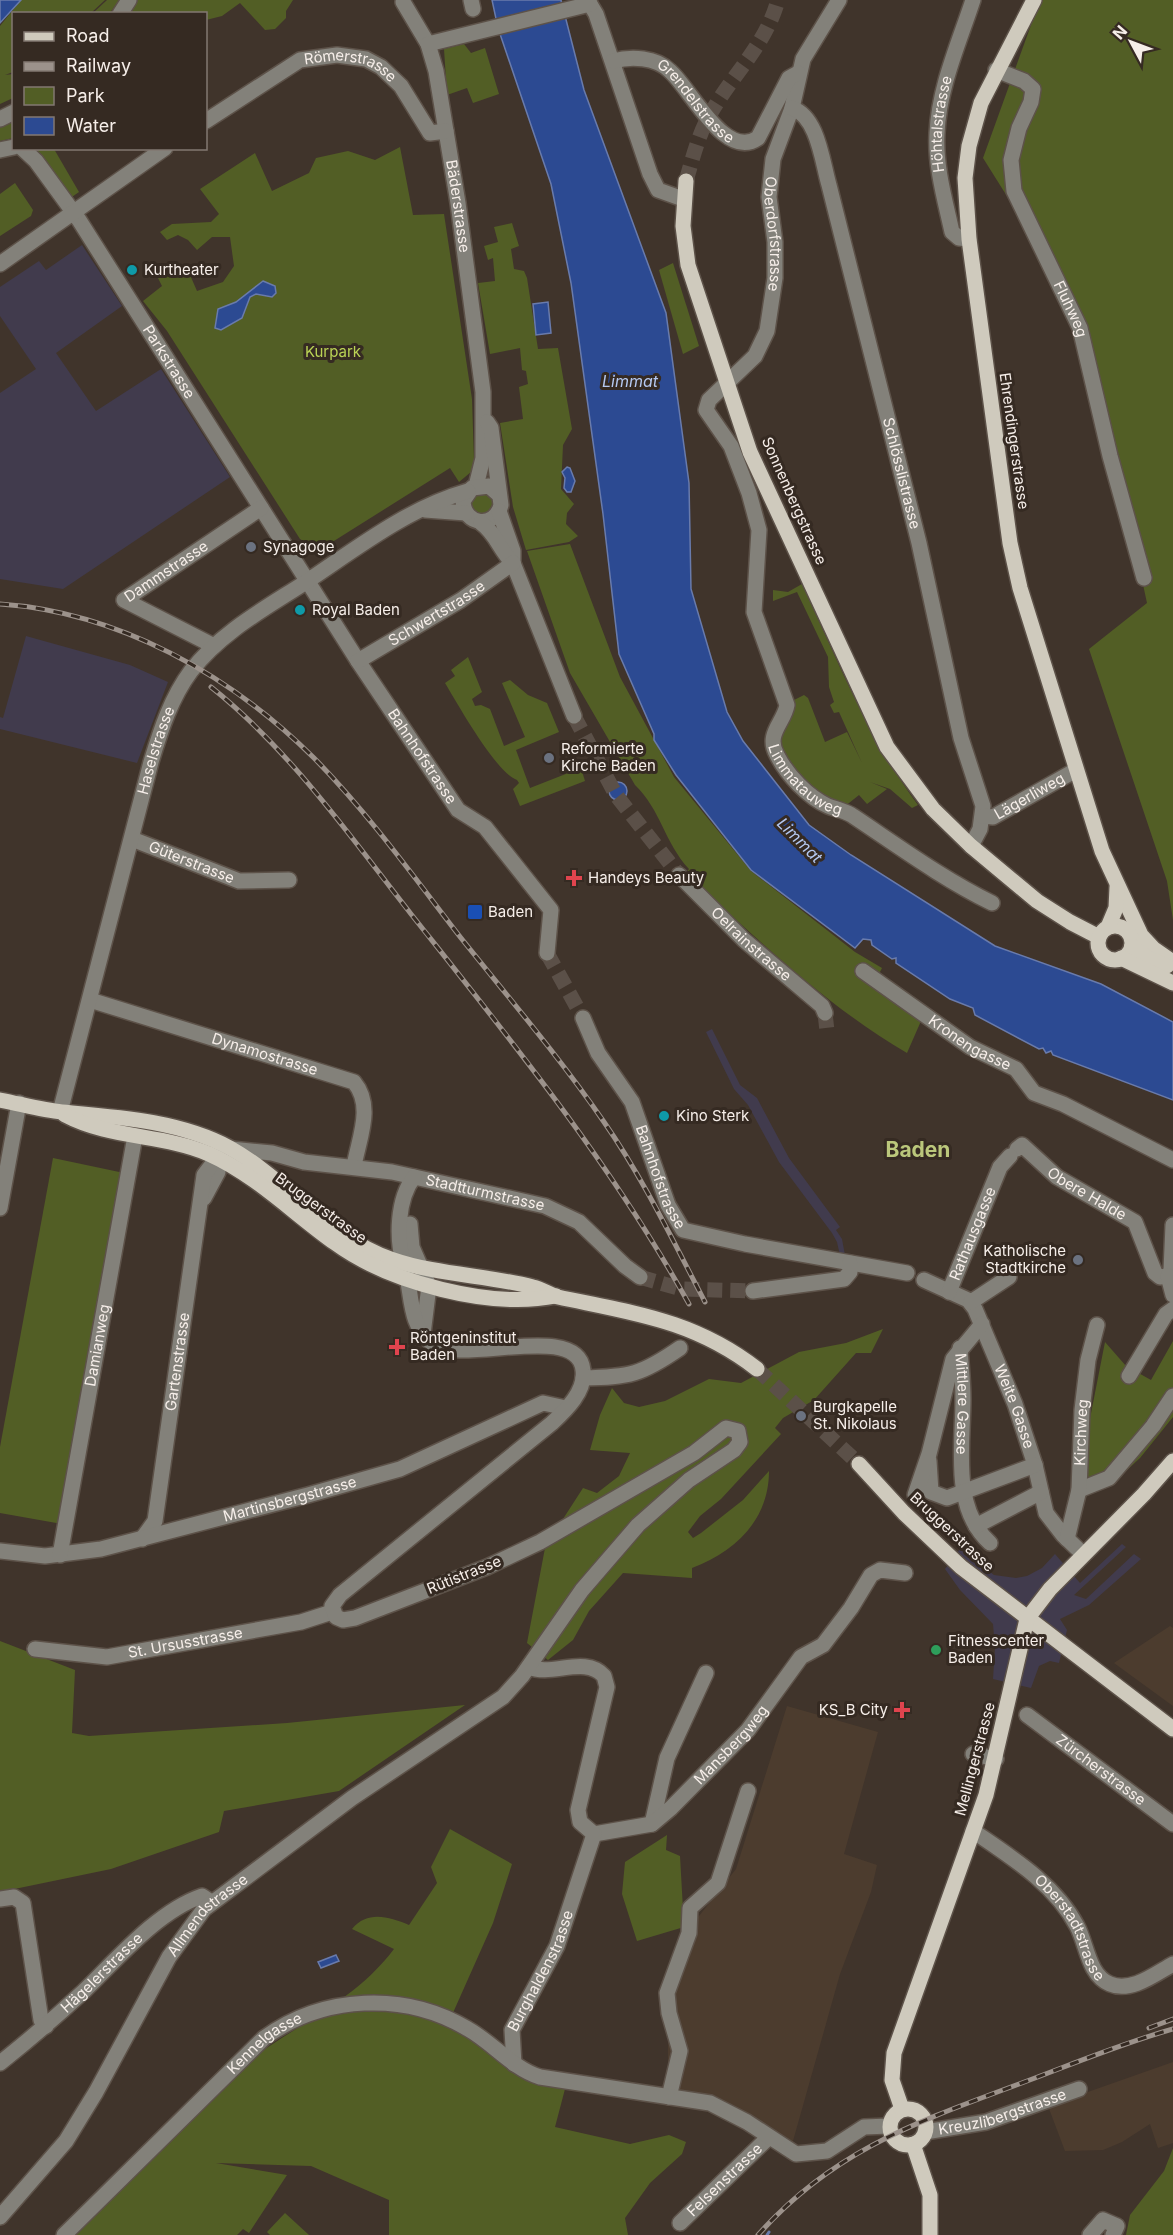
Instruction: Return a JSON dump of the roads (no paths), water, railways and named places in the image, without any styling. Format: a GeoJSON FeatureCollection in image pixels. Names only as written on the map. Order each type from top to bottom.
{"type":"FeatureCollection","features":[{"type":"Feature","properties":{"kind":"main road","name":"Ehrendingerstrasse"},"geometry":{"type":"LineString","coordinates":[[1034,0],[981,103],[969,146],[965,201],[1010,543],[1020,588],[1092,824],[1117,887],[1130,932],[1173,962]]}},
{"type":"Feature","properties":{"kind":"main road","name":"Sonnenbergstrasse"},"geometry":{"type":"LineString","coordinates":[[686,181],[683,226],[688,265],[750,452],[875,726],[900,766],[933,810],[971,846],[1037,900],[1070,922],[1103,932]]}},
{"type":"Feature","properties":{"kind":"main road"},"geometry":{"type":"LineString","coordinates":[[1117,887],[1116,908],[1098,946],[1103,955],[1111,959],[1121,958],[1128,954],[1130,932]]}},
{"type":"Feature","properties":{"kind":"main road"},"geometry":{"type":"LineString","coordinates":[[1103,932],[1120,927],[1130,932],[1149,959],[1173,968]]}},
{"type":"Feature","properties":{"kind":"main road"},"geometry":{"type":"LineString","coordinates":[[1121,958],[1173,983]]}},
{"type":"Feature","properties":{"kind":"main road","name":"Bruggerstrasse"},"geometry":{"type":"LineString","coordinates":[[0,1100],[60,1112],[148,1123],[211,1139],[251,1162],[350,1237],[387,1258],[419,1267],[535,1287],[556,1296],[636,1311],[713,1340],[757,1369]]}},
{"type":"Feature","properties":{"kind":"main road","name":"Bruggerstrasse"},"geometry":{"type":"LineString","coordinates":[[60,1112],[90,1127],[192,1148],[217,1167],[343,1249],[381,1270],[429,1286],[461,1293],[533,1301],[556,1296]]}},
{"type":"Feature","properties":{"kind":"main road","name":"Mellingerstrasse"},"geometry":{"type":"LineString","coordinates":[[902,2109],[892,2080],[894,2053],[973,1831],[996,1758],[1027,1619],[1083,1554],[1144,1494],[1173,1461]]}},
{"type":"Feature","properties":{"kind":"main road","name":"Bruggerstrasse"},"geometry":{"type":"LineString","coordinates":[[859,1464],[932,1542],[1027,1619],[1173,1729]]}},
{"type":"Feature","properties":{"kind":"main road"},"geometry":{"type":"LineString","coordinates":[[902,2109],[913,2109],[921,2115],[925,2132],[914,2144],[897,2141],[890,2126],[893,2116],[902,2109]]}},
{"type":"Feature","properties":{"kind":"main road"},"geometry":{"type":"LineString","coordinates":[[914,2144],[930,2196],[930,2235]]}},
{"type":"Feature","properties":{"kind":"street","name":"Grendelstrasse"},"geometry":{"type":"LineString","coordinates":[[613,61],[633,58],[668,69],[721,131],[736,143],[744,144],[758,138],[789,78],[798,73],[803,59],[839,0]]}},
{"type":"Feature","properties":{"kind":"street","name":"Höhtalstrasse"},"geometry":{"type":"LineString","coordinates":[[969,239],[959,238],[952,232],[940,173],[937,132],[943,91],[973,0]]}},
{"type":"Feature","properties":{"kind":"street","name":"Bäderstrasse"},"geometry":{"type":"LineString","coordinates":[[403,2],[428,44],[436,71],[480,362],[485,418],[482,432],[483,458],[472,488]]}},
{"type":"Feature","properties":{"kind":"street"},"geometry":{"type":"LineString","coordinates":[[428,44],[590,2],[658,190],[683,199]]}},
{"type":"Feature","properties":{"kind":"street","name":"Römerstrasse"},"geometry":{"type":"LineString","coordinates":[[207,120],[300,60],[337,55],[366,59],[381,67],[401,86],[430,133],[446,131]]}},
{"type":"Feature","properties":{"kind":"street","name":"Fluhweg"},"geometry":{"type":"LineString","coordinates":[[996,70],[1024,81],[1033,89],[1031,102],[1019,128],[1011,160],[1014,191],[1080,328],[1110,456],[1144,578]]}},
{"type":"Feature","properties":{"kind":"street","name":"Oberdorfstrasse"},"geometry":{"type":"LineString","coordinates":[[728,384],[755,356],[767,331],[775,278],[775,242],[769,197],[770,178],[773,159],[792,108],[798,73]]}},
{"type":"Feature","properties":{"kind":"street","name":"Schlösslistrasse"},"geometry":{"type":"LineString","coordinates":[[792,108],[806,116],[829,185],[919,543],[944,665],[964,748],[983,806],[983,816]]}},
{"type":"Feature","properties":{"kind":"street","name":"Parkstrasse"},"geometry":{"type":"LineString","coordinates":[[24,150],[36,161],[73,214],[308,581]]}},
{"type":"Feature","properties":{"kind":"street"},"geometry":{"type":"LineString","coordinates":[[0,264],[162,150]]}},
{"type":"Feature","properties":{"kind":"street","name":"Limmatauweg"},"geometry":{"type":"LineString","coordinates":[[728,384],[709,400],[706,410],[731,446],[749,493],[759,530],[754,612],[787,705],[786,712],[774,731],[776,755],[810,795],[827,806],[852,814],[873,832],[992,903]]}},
{"type":"Feature","properties":{"kind":"street","name":"Bäderstrasse"},"geometry":{"type":"LineString","coordinates":[[485,418],[491,428],[498,494]]}},
{"type":"Feature","properties":{"kind":"street"},"geometry":{"type":"LineString","coordinates":[[499,511],[492,520],[475,521],[465,513],[463,501],[472,488],[489,486],[498,494],[499,511],[513,551],[513,563],[574,716]]}},
{"type":"Feature","properties":{"kind":"street","name":"Haselstrasse"},"geometry":{"type":"LineString","coordinates":[[60,1112],[167,712],[192,670],[214,646],[247,620],[400,520],[472,488]]}},
{"type":"Feature","properties":{"kind":"street","name":"Dammstrasse"},"geometry":{"type":"LineString","coordinates":[[214,646],[124,600],[261,508]]}},
{"type":"Feature","properties":{"kind":"street","name":"Haselstrasse"},"geometry":{"type":"LineString","coordinates":[[424,510],[465,513]]}},
{"type":"Feature","properties":{"kind":"street"},"geometry":{"type":"LineString","coordinates":[[481,522],[489,528],[504,554],[513,563]]}},
{"type":"Feature","properties":{"kind":"street","name":"Schwertstrasse"},"geometry":{"type":"LineString","coordinates":[[358,661],[461,600],[513,563]]}},
{"type":"Feature","properties":{"kind":"street","name":"Bahnhofstrasse"},"geometry":{"type":"LineString","coordinates":[[308,581],[358,661],[458,810],[486,827],[551,910],[547,953]]}},
{"type":"Feature","properties":{"kind":"street","name":"Lägerliweg"},"geometry":{"type":"LineString","coordinates":[[983,816],[993,817],[1076,770]]}},
{"type":"Feature","properties":{"kind":"street"},"geometry":{"type":"LineString","coordinates":[[971,846],[983,816]]}},
{"type":"Feature","properties":{"kind":"street","name":"Güterstrasse"},"geometry":{"type":"LineString","coordinates":[[132,839],[239,881],[290,879]]}},
{"type":"Feature","properties":{"kind":"street","name":"Oelrainstrasse"},"geometry":{"type":"LineString","coordinates":[[679,875],[744,940],[822,1006],[825,1012]]}},
{"type":"Feature","properties":{"kind":"street","name":"Kronengasse"},"geometry":{"type":"LineString","coordinates":[[863,972],[970,1047],[1016,1069],[1034,1094],[1063,1104],[1173,1160]]}},
{"type":"Feature","properties":{"kind":"street","name":"Dynamostrasse"},"geometry":{"type":"LineString","coordinates":[[90,1000],[354,1082],[364,1098],[365,1113],[354,1166]]}},
{"type":"Feature","properties":{"kind":"street","name":"Bahnhofstrasse"},"geometry":{"type":"LineString","coordinates":[[583,1018],[598,1053],[630,1099],[668,1205],[677,1224],[686,1232],[907,1273]]}},
{"type":"Feature","properties":{"kind":"street"},"geometry":{"type":"LineString","coordinates":[[0,1208],[19,1103]]}},
{"type":"Feature","properties":{"kind":"street","name":"Damianweg"},"geometry":{"type":"LineString","coordinates":[[60,1555],[135,1136]]}},
{"type":"Feature","properties":{"kind":"street","name":"Gartenstrasse"},"geometry":{"type":"LineString","coordinates":[[159,1527],[201,1203],[217,1167],[211,1139]]}},
{"type":"Feature","properties":{"kind":"street","name":"Obere Halde"},"geometry":{"type":"LineString","coordinates":[[998,1177],[1000,1167],[1022,1145],[1057,1177],[1135,1222],[1155,1273],[1160,1277],[1168,1276]]}},
{"type":"Feature","properties":{"kind":"street"},"geometry":{"type":"LineString","coordinates":[[192,1148],[202,1165],[217,1167],[231,1149]]}},
{"type":"Feature","properties":{"kind":"street","name":"Stadtturmstrasse"},"geometry":{"type":"LineString","coordinates":[[231,1149],[272,1153],[304,1162],[354,1166],[414,1177],[561,1211],[582,1225],[625,1266],[640,1277]]}},
{"type":"Feature","properties":{"kind":"street","name":"Stadtturmstrasse"},"geometry":{"type":"LineString","coordinates":[[217,1167],[251,1162],[284,1165],[304,1162]]}},
{"type":"Feature","properties":{"kind":"street"},"geometry":{"type":"LineString","coordinates":[[332,1612],[334,1602],[339,1595],[543,1431],[566,1408],[583,1378],[579,1358],[570,1350],[561,1347],[444,1350],[423,1334],[411,1309],[409,1280],[400,1248],[400,1222],[408,1186],[414,1177]]}},
{"type":"Feature","properties":{"kind":"street"},"geometry":{"type":"LineString","coordinates":[[414,1177],[416,1192],[410,1235],[419,1267],[429,1286],[423,1334]]}},
{"type":"Feature","properties":{"kind":"street","name":"Rathausgasse"},"geometry":{"type":"LineString","coordinates":[[949,1292],[998,1177]]}},
{"type":"Feature","properties":{"kind":"street"},"geometry":{"type":"LineString","coordinates":[[1173,1225],[1171,1270],[1168,1276],[1173,1295]]}},
{"type":"Feature","properties":{"kind":"street"},"geometry":{"type":"LineString","coordinates":[[753,1291],[844,1279],[850,1272],[850,1263]]}},
{"type":"Feature","properties":{"kind":"street"},"geometry":{"type":"LineString","coordinates":[[409,1280],[419,1267]]}},
{"type":"Feature","properties":{"kind":"street"},"geometry":{"type":"LineString","coordinates":[[924,1280],[970,1302],[1009,1277]]}},
{"type":"Feature","properties":{"kind":"street","name":"Weite Gasse"},"geometry":{"type":"LineString","coordinates":[[970,1302],[982,1324],[1015,1404],[1035,1465],[1048,1516],[1083,1554]]}},
{"type":"Feature","properties":{"kind":"street"},"geometry":{"type":"LineString","coordinates":[[1129,1376],[1166,1314],[1173,1309]]}},
{"type":"Feature","properties":{"kind":"street","name":"Mittlere Gasse"},"geometry":{"type":"LineString","coordinates":[[963,1492],[963,1396],[960,1348],[982,1324]]}},
{"type":"Feature","properties":{"kind":"street","name":"Kirchweg"},"geometry":{"type":"LineString","coordinates":[[1067,1539],[1079,1490],[1082,1410],[1088,1360],[1097,1325]]}},
{"type":"Feature","properties":{"kind":"street"},"geometry":{"type":"LineString","coordinates":[[583,1378],[627,1377],[658,1363],[680,1348]]}},
{"type":"Feature","properties":{"kind":"street"},"geometry":{"type":"LineString","coordinates":[[915,1495],[929,1454],[948,1372],[960,1348]]}},
{"type":"Feature","properties":{"kind":"street"},"geometry":{"type":"LineString","coordinates":[[1079,1490],[1109,1478],[1153,1426],[1173,1396]]}},
{"type":"Feature","properties":{"kind":"street","name":"Martinsbergstrasse"},"geometry":{"type":"LineString","coordinates":[[0,1551],[45,1556],[60,1555],[101,1549],[142,1539],[159,1527],[393,1471],[543,1403],[566,1408]]}},
{"type":"Feature","properties":{"kind":"street","name":"Rütistrasse"},"geometry":{"type":"LineString","coordinates":[[332,1612],[339,1619],[349,1620],[513,1555],[580,1521],[666,1470],[694,1453],[726,1428],[736,1429],[740,1436],[738,1446],[689,1480],[638,1525],[569,1607],[529,1667],[503,1697]]}},
{"type":"Feature","properties":{"kind":"street"},"geometry":{"type":"LineString","coordinates":[[929,1454],[931,1492],[947,1498],[1035,1465]]}},
{"type":"Feature","properties":{"kind":"street"},"geometry":{"type":"LineString","coordinates":[[963,1492],[976,1526],[990,1544]]}},
{"type":"Feature","properties":{"kind":"street"},"geometry":{"type":"LineString","coordinates":[[976,1526],[1041,1492]]}},
{"type":"Feature","properties":{"kind":"street","name":"Mansbergweg"},"geometry":{"type":"LineString","coordinates":[[652,1824],[748,1730],[801,1657],[823,1645],[838,1628],[871,1575],[880,1570],[905,1573]]}},
{"type":"Feature","properties":{"kind":"street","name":"St. Ursusstrasse"},"geometry":{"type":"LineString","coordinates":[[35,1649],[106,1657],[301,1622],[332,1612]]}},
{"type":"Feature","properties":{"kind":"street"},"geometry":{"type":"LineString","coordinates":[[529,1667],[541,1671],[570,1667],[591,1668],[600,1672],[606,1681],[607,1687],[578,1810],[582,1826],[594,1834],[652,1824],[667,1758],[706,1673]]}},
{"type":"Feature","properties":{"kind":"street","name":"Allmendstrasse"},"geometry":{"type":"LineString","coordinates":[[0,2217],[66,2141],[96,2092],[169,1957],[211,1902],[352,1798],[503,1697]]}},
{"type":"Feature","properties":{"kind":"street","name":"Zürcherstrasse"},"geometry":{"type":"LineString","coordinates":[[1027,1715],[1173,1824]]}},
{"type":"Feature","properties":{"kind":"street"},"geometry":{"type":"LineString","coordinates":[[973,1754],[996,1758]]}},
{"type":"Feature","properties":{"kind":"street"},"geometry":{"type":"LineString","coordinates":[[669,2097],[680,2051],[669,2013],[667,1993],[688,1933],[690,1908],[718,1883],[748,1791]]}},
{"type":"Feature","properties":{"kind":"street","name":"Oberstadtstrasse"},"geometry":{"type":"LineString","coordinates":[[973,1831],[1024,1866],[1054,1897],[1077,1926],[1092,1966],[1102,1980],[1116,1986],[1128,1986],[1173,1964]]}},
{"type":"Feature","properties":{"kind":"street","name":"Burghaldenstrasse"},"geometry":{"type":"LineString","coordinates":[[514,2064],[511,2042],[514,2023],[557,1946],[594,1834]]}},
{"type":"Feature","properties":{"kind":"street","name":"Hägelerstrasse"},"geometry":{"type":"LineString","coordinates":[[0,2063],[46,2026],[172,1911],[202,1896],[211,1902]]}},
{"type":"Feature","properties":{"kind":"street"},"geometry":{"type":"LineString","coordinates":[[0,1899],[14,1897],[24,1903],[41,2020],[46,2026]]}},
{"type":"Feature","properties":{"kind":"street","name":"Kennelgasse"},"geometry":{"type":"LineString","coordinates":[[64,2235],[253,2048],[274,2031],[307,2014],[328,2008],[364,2003],[396,2004],[423,2010],[466,2028],[514,2064]]}},
{"type":"Feature","properties":{"kind":"street"},"geometry":{"type":"LineString","coordinates":[[514,2064],[532,2075],[558,2081],[710,2103],[747,2122],[796,2154],[826,2151],[864,2127],[890,2126]]}},
{"type":"Feature","properties":{"kind":"street","name":"Kreuzlibergstrasse"},"geometry":{"type":"LineString","coordinates":[[925,2132],[986,2122],[1079,2089]]}},
{"type":"Feature","properties":{"kind":"street","name":"Felsenstrasse"},"geometry":{"type":"LineString","coordinates":[[680,2223],[769,2138]]}},
{"type":"Feature","properties":{"kind":"street"},"geometry":{"type":"LineString","coordinates":[[1090,2235],[1103,2220],[1117,2226],[1113,2235]]}},
{"type":"Feature","properties":{"kind":"water"},"geometry":{"type":"Polygon","coordinates":[[[0,0],[21,0],[0,23],[0,0]]]}},
{"type":"Feature","properties":{"kind":"water","name":"Limmat"},"geometry":{"type":"Polygon","coordinates":[[[492,0],[561,0],[584,90],[666,313],[689,483],[691,589],[727,712],[743,741],[809,825],[851,855],[995,946],[1101,984],[1173,1022],[1173,1100],[1053,1055],[1051,1051],[1046,1053],[1043,1048],[1039,1049],[975,1015],[973,1008],[950,999],[896,963],[896,958],[892,959],[872,945],[871,940],[863,939],[855,948],[751,870],[676,775],[654,740],[654,734],[619,654],[603,514],[571,283],[551,184],[498,28],[492,0]]]}},
{"type":"Feature","properties":{"kind":"water"},"geometry":{"type":"Polygon","coordinates":[[[263,281],[275,286],[276,293],[272,297],[256,294],[250,297],[242,318],[221,330],[215,328],[218,309],[236,302],[263,281]]]}},
{"type":"Feature","properties":{"kind":"water"},"geometry":{"type":"Polygon","coordinates":[[[548,302],[551,333],[536,335],[533,304],[548,302]]]}},
{"type":"Feature","properties":{"kind":"water"},"geometry":{"type":"Polygon","coordinates":[[[567,467],[570,468],[575,481],[571,492],[567,492],[564,488],[565,478],[562,472],[567,467]]]}},
{"type":"Feature","properties":{"kind":"water"},"geometry":{"type":"Polygon","coordinates":[[[618,782],[624,785],[627,791],[624,797],[618,800],[612,797],[609,791],[612,785],[618,782]]]}},
{"type":"Feature","properties":{"kind":"water"},"geometry":{"type":"Polygon","coordinates":[[[336,1955],[339,1961],[321,1968],[318,1962],[336,1955]]]}},
{"type":"Feature","properties":{"kind":"tunnel"},"geometry":{"type":"LineString","coordinates":[[686,181],[707,119],[766,31],[778,0]]}},
{"type":"Feature","properties":{"kind":"tunnel"},"geometry":{"type":"LineString","coordinates":[[574,716],[616,795],[679,875]]}},
{"type":"Feature","properties":{"kind":"tunnel"},"geometry":{"type":"LineString","coordinates":[[547,953],[583,1018]]}},
{"type":"Feature","properties":{"kind":"tunnel"},"geometry":{"type":"LineString","coordinates":[[825,1013],[827,1031]]}},
{"type":"Feature","properties":{"kind":"tunnel"},"geometry":{"type":"LineString","coordinates":[[640,1277],[681,1289],[753,1291]]}},
{"type":"Feature","properties":{"kind":"tunnel"},"geometry":{"type":"LineString","coordinates":[[757,1369],[859,1464]]}},
{"type":"Feature","properties":{"kind":"railway"},"geometry":{"type":"LineString","coordinates":[[0,604],[44,610],[87,620],[129,634],[170,653],[247,700],[314,758],[390,846],[587,1098],[645,1187],[705,1302]]}},
{"type":"Feature","properties":{"kind":"railway"},"geometry":{"type":"LineString","coordinates":[[211,687],[267,738],[317,794],[522,1055],[627,1201],[689,1304]]}},
{"type":"Feature","properties":{"kind":"railway"},"geometry":{"type":"LineString","coordinates":[[1149,2028],[1173,2019]]}},
{"type":"Feature","properties":{"kind":"railway"},"geometry":{"type":"LineString","coordinates":[[758,2235],[787,2205],[818,2180],[882,2140],[952,2109],[1117,2047],[1173,2029]]}},
{"type":"Feature","properties":{"kind":"place","name":"Kurtheater"},"geometry":{"type":"Point","coordinates":[132,270]}},
{"type":"Feature","properties":{"kind":"place","name":"Synagoge"},"geometry":{"type":"Point","coordinates":[251,547]}},
{"type":"Feature","properties":{"kind":"place","name":"Royal Baden"},"geometry":{"type":"Point","coordinates":[300,610]}},
{"type":"Feature","properties":{"kind":"place","name":"Reformierte Kirche Baden"},"geometry":{"type":"Point","coordinates":[549,758]}},
{"type":"Feature","properties":{"kind":"place","name":"Handeys Beauty"},"geometry":{"type":"Point","coordinates":[574,878]}},
{"type":"Feature","properties":{"kind":"place","name":"Baden"},"geometry":{"type":"Point","coordinates":[475,912]}},
{"type":"Feature","properties":{"kind":"place","name":"Kino Sterk"},"geometry":{"type":"Point","coordinates":[664,1116]}},
{"type":"Feature","properties":{"kind":"place","name":"Katholische Stadtkirche"},"geometry":{"type":"Point","coordinates":[1078,1260]}},
{"type":"Feature","properties":{"kind":"place","name":"Röntgeninstitut Baden"},"geometry":{"type":"Point","coordinates":[397,1347]}},
{"type":"Feature","properties":{"kind":"place","name":"Burgkapelle St. Nikolaus"},"geometry":{"type":"Point","coordinates":[801,1416]}},
{"type":"Feature","properties":{"kind":"place","name":"Fitnesscenter Baden"},"geometry":{"type":"Point","coordinates":[936,1650]}},
{"type":"Feature","properties":{"kind":"place","name":"KS_B City"},"geometry":{"type":"Point","coordinates":[902,1710]}},
{"type":"Feature","properties":{"kind":"district","name":"Baden"},"geometry":{"type":"Point","coordinates":[918,1150]}},
{"type":"Feature","properties":{"kind":"park label","name":"Kurpark"},"geometry":{"type":"Point","coordinates":[333,352]}}]}
